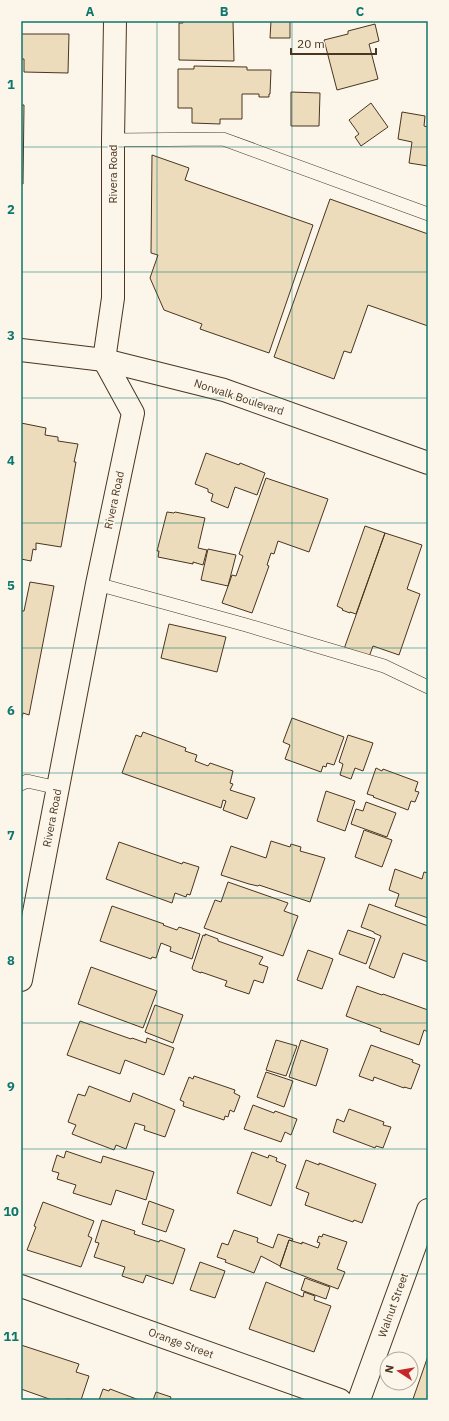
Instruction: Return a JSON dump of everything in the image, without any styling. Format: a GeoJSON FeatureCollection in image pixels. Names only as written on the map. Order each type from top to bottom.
{"type":"FeatureCollection","features":[{"type":"Feature","properties":{"kind":"street","name":"Rivera Road"},"geometry":{"type":"LineString","coordinates":[[21,980],[97,584],[133,413],[104,360],[113,298],[115,21]]}},
{"type":"Feature","properties":{"kind":"street","name":"Norwalk Boulevard"},"geometry":{"type":"LineString","coordinates":[[21,350],[104,360],[224,390],[428,464]]}},
{"type":"Feature","properties":{"kind":"street","name":"Walnut Street"},"geometry":{"type":"LineString","coordinates":[[359,1400],[428,1210]]}},
{"type":"Feature","properties":{"kind":"street","name":"Orange Street"},"geometry":{"type":"LineString","coordinates":[[21,1286],[340,1400]]}},
{"type":"Feature","properties":{"kind":"lane"},"geometry":{"type":"LineString","coordinates":[[113,140],[223,140],[428,214]]}},
{"type":"Feature","properties":{"kind":"lane"},"geometry":{"type":"LineString","coordinates":[[97,584],[246,625],[384,666],[428,687]]}},
{"type":"Feature","properties":{"kind":"lane"},"geometry":{"type":"LineString","coordinates":[[23,780],[58,788]]}},
{"type":"Feature","properties":{"kind":"building"},"geometry":{"type":"Polygon","coordinates":[[[183,21],[233,21],[234,61],[179,60],[179,23],[183,23],[183,21]]]}},
{"type":"Feature","properties":{"kind":"building"},"geometry":{"type":"Polygon","coordinates":[[[271,21],[290,21],[290,38],[270,38],[271,21]]]}},
{"type":"Feature","properties":{"kind":"building"},"geometry":{"type":"Polygon","coordinates":[[[375,24],[379,41],[369,44],[378,79],[337,90],[324,40],[348,34],[348,31],[375,24]]]}},
{"type":"Feature","properties":{"kind":"building"},"geometry":{"type":"Polygon","coordinates":[[[21,34],[69,34],[68,73],[24,72],[24,59],[21,59],[21,34]]]}},
{"type":"Feature","properties":{"kind":"building"},"geometry":{"type":"Polygon","coordinates":[[[194,66],[247,67],[247,70],[271,70],[269,97],[259,97],[259,94],[242,94],[242,119],[220,119],[220,124],[192,123],[192,108],[178,108],[178,69],[194,69],[194,66]]]}},
{"type":"Feature","properties":{"kind":"building"},"geometry":{"type":"Polygon","coordinates":[[[291,92],[320,93],[319,126],[291,126],[291,92]]]}},
{"type":"Feature","properties":{"kind":"building"},"geometry":{"type":"Polygon","coordinates":[[[371,103],[388,127],[361,146],[355,137],[359,134],[349,120],[371,103]]]}},
{"type":"Feature","properties":{"kind":"building"},"geometry":{"type":"Polygon","coordinates":[[[21,105],[24,105],[23,184],[21,184],[21,105]]]}},
{"type":"Feature","properties":{"kind":"building"},"geometry":{"type":"Polygon","coordinates":[[[402,112],[425,116],[424,126],[428,127],[428,166],[409,163],[412,142],[398,139],[402,112]]]}},
{"type":"Feature","properties":{"kind":"building"},"geometry":{"type":"Polygon","coordinates":[[[152,155],[189,168],[185,180],[313,225],[269,353],[200,329],[202,324],[164,310],[150,278],[158,255],[151,253],[152,155]]]}},
{"type":"Feature","properties":{"kind":"building"},"geometry":{"type":"Polygon","coordinates":[[[330,199],[428,234],[428,326],[368,305],[351,353],[344,351],[334,379],[274,357],[330,199]]]}},
{"type":"Feature","properties":{"kind":"building"},"geometry":{"type":"Polygon","coordinates":[[[21,423],[46,428],[45,435],[58,437],[58,441],[78,444],[61,547],[36,543],[36,550],[33,549],[31,561],[21,559],[21,423]]]}},
{"type":"Feature","properties":{"kind":"building"},"geometry":{"type":"Polygon","coordinates":[[[206,453],[239,465],[240,463],[265,473],[257,495],[235,487],[228,508],[211,501],[213,494],[208,492],[208,489],[195,484],[206,453]]]}},
{"type":"Feature","properties":{"kind":"building"},"geometry":{"type":"Polygon","coordinates":[[[266,478],[328,499],[309,552],[278,541],[274,554],[271,553],[267,565],[269,566],[252,613],[222,603],[232,575],[236,576],[243,556],[239,554],[266,478]]]}},
{"type":"Feature","properties":{"kind":"building"},"geometry":{"type":"Polygon","coordinates":[[[167,512],[175,512],[205,518],[198,548],[207,550],[203,565],[193,562],[193,564],[158,557],[159,551],[157,551],[167,512]]]}},
{"type":"Feature","properties":{"kind":"building"},"geometry":{"type":"Polygon","coordinates":[[[365,526],[385,533],[356,614],[342,610],[343,609],[337,606],[365,526]]]}},
{"type":"Feature","properties":{"kind":"building"},"geometry":{"type":"Polygon","coordinates":[[[385,533],[422,545],[407,589],[420,594],[399,655],[373,646],[369,657],[344,649],[385,533]]]}},
{"type":"Feature","properties":{"kind":"building"},"geometry":{"type":"Polygon","coordinates":[[[208,549],[236,555],[228,586],[201,580],[208,549]]]}},
{"type":"Feature","properties":{"kind":"building"},"geometry":{"type":"Polygon","coordinates":[[[30,582],[54,586],[29,715],[23,713],[21,721],[21,611],[24,611],[30,582]]]}},
{"type":"Feature","properties":{"kind":"building"},"geometry":{"type":"Polygon","coordinates":[[[169,624],[226,637],[217,672],[161,658],[169,624]]]}},
{"type":"Feature","properties":{"kind":"building"},"geometry":{"type":"Polygon","coordinates":[[[292,718],[344,737],[334,765],[327,763],[326,767],[323,766],[321,772],[285,759],[290,745],[283,742],[292,718]]]}},
{"type":"Feature","properties":{"kind":"building"},"geometry":{"type":"Polygon","coordinates":[[[143,732],[186,748],[185,751],[197,755],[195,761],[208,766],[210,763],[233,771],[230,783],[233,784],[230,790],[255,798],[247,819],[223,810],[226,801],[223,800],[221,808],[122,773],[136,735],[141,737],[143,732]]]}},
{"type":"Feature","properties":{"kind":"building"},"geometry":{"type":"Polygon","coordinates":[[[348,735],[373,743],[363,771],[355,768],[351,779],[340,775],[343,764],[339,762],[348,735]]]}},
{"type":"Feature","properties":{"kind":"building"},"geometry":{"type":"Polygon","coordinates":[[[376,768],[382,771],[383,769],[418,782],[415,791],[419,792],[415,802],[411,801],[408,810],[367,794],[376,768]]]}},
{"type":"Feature","properties":{"kind":"building"},"geometry":{"type":"Polygon","coordinates":[[[326,791],[355,801],[345,831],[317,821],[326,791]]]}},
{"type":"Feature","properties":{"kind":"building"},"geometry":{"type":"Polygon","coordinates":[[[366,802],[396,813],[387,837],[351,824],[356,809],[363,811],[366,802]]]}},
{"type":"Feature","properties":{"kind":"building"},"geometry":{"type":"Polygon","coordinates":[[[364,830],[392,840],[382,867],[355,857],[364,830]]]}},
{"type":"Feature","properties":{"kind":"building"},"geometry":{"type":"Polygon","coordinates":[[[271,841],[290,847],[291,844],[301,847],[300,851],[325,858],[310,902],[259,885],[249,884],[221,875],[231,846],[266,858],[271,841]]]}},
{"type":"Feature","properties":{"kind":"building"},"geometry":{"type":"Polygon","coordinates":[[[119,842],[182,864],[183,862],[199,867],[190,895],[187,894],[186,897],[175,893],[172,903],[106,879],[119,842]]]}},
{"type":"Feature","properties":{"kind":"building"},"geometry":{"type":"Polygon","coordinates":[[[395,869],[422,879],[424,872],[428,873],[428,918],[395,906],[399,894],[389,890],[395,869]]]}},
{"type":"Feature","properties":{"kind":"building"},"geometry":{"type":"Polygon","coordinates":[[[228,882],[288,903],[284,911],[298,916],[283,956],[204,928],[215,900],[221,902],[228,882]]]}},
{"type":"Feature","properties":{"kind":"building"},"geometry":{"type":"Polygon","coordinates":[[[369,904],[428,926],[428,962],[403,953],[394,978],[369,968],[381,936],[361,927],[369,904]]]}},
{"type":"Feature","properties":{"kind":"building"},"geometry":{"type":"Polygon","coordinates":[[[112,906],[177,930],[179,927],[200,934],[192,959],[170,951],[171,947],[161,943],[156,958],[152,957],[151,959],[100,941],[112,906]]]}},
{"type":"Feature","properties":{"kind":"building"},"geometry":{"type":"Polygon","coordinates":[[[348,930],[375,939],[366,964],[339,954],[348,930]]]}},
{"type":"Feature","properties":{"kind":"building"},"geometry":{"type":"Polygon","coordinates":[[[205,934],[218,939],[218,941],[263,957],[259,964],[268,967],[263,983],[254,980],[249,994],[225,986],[227,981],[193,970],[192,968],[203,935],[205,936],[205,934]]]}},
{"type":"Feature","properties":{"kind":"building"},"geometry":{"type":"Polygon","coordinates":[[[308,950],[333,959],[322,989],[297,980],[308,950]]]}},
{"type":"Feature","properties":{"kind":"building"},"geometry":{"type":"Polygon","coordinates":[[[91,967],[157,991],[143,1028],[78,1004],[91,967]]]}},
{"type":"Feature","properties":{"kind":"building"},"geometry":{"type":"Polygon","coordinates":[[[357,986],[428,1010],[428,1032],[424,1030],[419,1045],[380,1031],[381,1029],[346,1016],[357,986]]]}},
{"type":"Feature","properties":{"kind":"building"},"geometry":{"type":"Polygon","coordinates":[[[155,1005],[183,1015],[173,1043],[145,1032],[155,1005]]]}},
{"type":"Feature","properties":{"kind":"building"},"geometry":{"type":"Polygon","coordinates":[[[80,1021],[131,1039],[132,1038],[146,1043],[147,1038],[174,1048],[164,1075],[125,1060],[120,1074],[67,1055],[80,1021]]]}},
{"type":"Feature","properties":{"kind":"building"},"geometry":{"type":"Polygon","coordinates":[[[276,1040],[297,1046],[286,1076],[266,1070],[276,1040]]]}},
{"type":"Feature","properties":{"kind":"building"},"geometry":{"type":"Polygon","coordinates":[[[301,1040],[328,1049],[316,1086],[289,1077],[301,1040]]]}},
{"type":"Feature","properties":{"kind":"building"},"geometry":{"type":"Polygon","coordinates":[[[371,1045],[413,1060],[412,1062],[420,1065],[411,1089],[404,1088],[374,1077],[373,1081],[359,1076],[371,1045]]]}},
{"type":"Feature","properties":{"kind":"building"},"geometry":{"type":"Polygon","coordinates":[[[266,1072],[293,1081],[284,1107],[257,1097],[266,1072]]]}},
{"type":"Feature","properties":{"kind":"building"},"geometry":{"type":"Polygon","coordinates":[[[194,1076],[235,1090],[234,1093],[240,1096],[234,1112],[230,1110],[228,1117],[225,1116],[224,1120],[183,1106],[184,1102],[180,1100],[189,1077],[193,1079],[194,1076]]]}},
{"type":"Feature","properties":{"kind":"building"},"geometry":{"type":"Polygon","coordinates":[[[89,1086],[130,1102],[133,1093],[175,1110],[165,1137],[144,1130],[145,1126],[135,1123],[126,1149],[116,1145],[114,1150],[72,1134],[76,1125],[68,1122],[78,1094],[85,1096],[89,1086]]]}},
{"type":"Feature","properties":{"kind":"building"},"geometry":{"type":"Polygon","coordinates":[[[253,1105],[274,1113],[275,1111],[297,1119],[291,1135],[285,1132],[281,1142],[244,1129],[253,1105]]]}},
{"type":"Feature","properties":{"kind":"building"},"geometry":{"type":"Polygon","coordinates":[[[349,1109],[384,1122],[383,1125],[391,1127],[383,1148],[376,1146],[375,1148],[333,1132],[337,1119],[344,1122],[349,1109]]]}},
{"type":"Feature","properties":{"kind":"building"},"geometry":{"type":"Polygon","coordinates":[[[66,1151],[101,1163],[103,1156],[154,1172],[146,1200],[116,1190],[111,1205],[73,1193],[76,1185],[57,1179],[59,1173],[52,1171],[57,1155],[64,1158],[66,1151]]]}},
{"type":"Feature","properties":{"kind":"building"},"geometry":{"type":"Polygon","coordinates":[[[252,1152],[268,1158],[269,1155],[277,1158],[276,1161],[286,1165],[271,1206],[237,1193],[252,1152]]]}},
{"type":"Feature","properties":{"kind":"building"},"geometry":{"type":"Polygon","coordinates":[[[306,1160],[319,1165],[319,1163],[376,1184],[362,1223],[354,1220],[353,1222],[305,1205],[309,1193],[296,1188],[306,1160]]]}},
{"type":"Feature","properties":{"kind":"building"},"geometry":{"type":"Polygon","coordinates":[[[149,1201],[174,1210],[166,1232],[142,1224],[149,1201]]]}},
{"type":"Feature","properties":{"kind":"building"},"geometry":{"type":"Polygon","coordinates":[[[43,1202],[94,1221],[88,1236],[92,1238],[81,1267],[27,1250],[36,1227],[34,1226],[43,1202]]]}},
{"type":"Feature","properties":{"kind":"building"},"geometry":{"type":"Polygon","coordinates":[[[102,1220],[135,1231],[134,1234],[159,1242],[160,1240],[185,1249],[173,1284],[146,1275],[143,1283],[122,1276],[125,1267],[94,1257],[99,1243],[95,1242],[102,1220]]]}},
{"type":"Feature","properties":{"kind":"building"},"geometry":{"type":"Polygon","coordinates":[[[234,1230],[258,1238],[257,1242],[273,1248],[278,1234],[293,1239],[292,1241],[289,1240],[280,1266],[261,1256],[254,1273],[225,1262],[226,1260],[217,1257],[222,1243],[228,1245],[234,1230]]]}},
{"type":"Feature","properties":{"kind":"building"},"geometry":{"type":"Polygon","coordinates":[[[323,1234],[347,1242],[337,1269],[345,1272],[338,1289],[280,1267],[289,1240],[302,1244],[302,1242],[318,1248],[320,1243],[317,1242],[319,1236],[322,1237],[323,1234]]]}},
{"type":"Feature","properties":{"kind":"building"},"geometry":{"type":"Polygon","coordinates":[[[200,1262],[225,1271],[215,1298],[190,1290],[200,1262]]]}},
{"type":"Feature","properties":{"kind":"building"},"geometry":{"type":"Polygon","coordinates":[[[305,1278],[330,1287],[326,1299],[301,1290],[305,1278]]]}},
{"type":"Feature","properties":{"kind":"building"},"geometry":{"type":"Polygon","coordinates":[[[266,1282],[303,1297],[304,1292],[315,1296],[314,1300],[331,1306],[314,1352],[249,1329],[266,1282]]]}},
{"type":"Feature","properties":{"kind":"building"},"geometry":{"type":"Polygon","coordinates":[[[21,1345],[79,1364],[76,1372],[89,1376],[81,1400],[52,1400],[21,1389],[21,1345]]]}},
{"type":"Feature","properties":{"kind":"building"},"geometry":{"type":"Polygon","coordinates":[[[428,1356],[428,1400],[413,1399],[416,1391],[419,1391],[419,1382],[428,1356]]]}},
{"type":"Feature","properties":{"kind":"building"},"geometry":{"type":"Polygon","coordinates":[[[103,1389],[109,1391],[110,1389],[139,1400],[99,1400],[103,1389]]]}},
{"type":"Feature","properties":{"kind":"building"},"geometry":{"type":"Polygon","coordinates":[[[156,1392],[171,1397],[170,1400],[153,1400],[156,1392]]]}}]}
